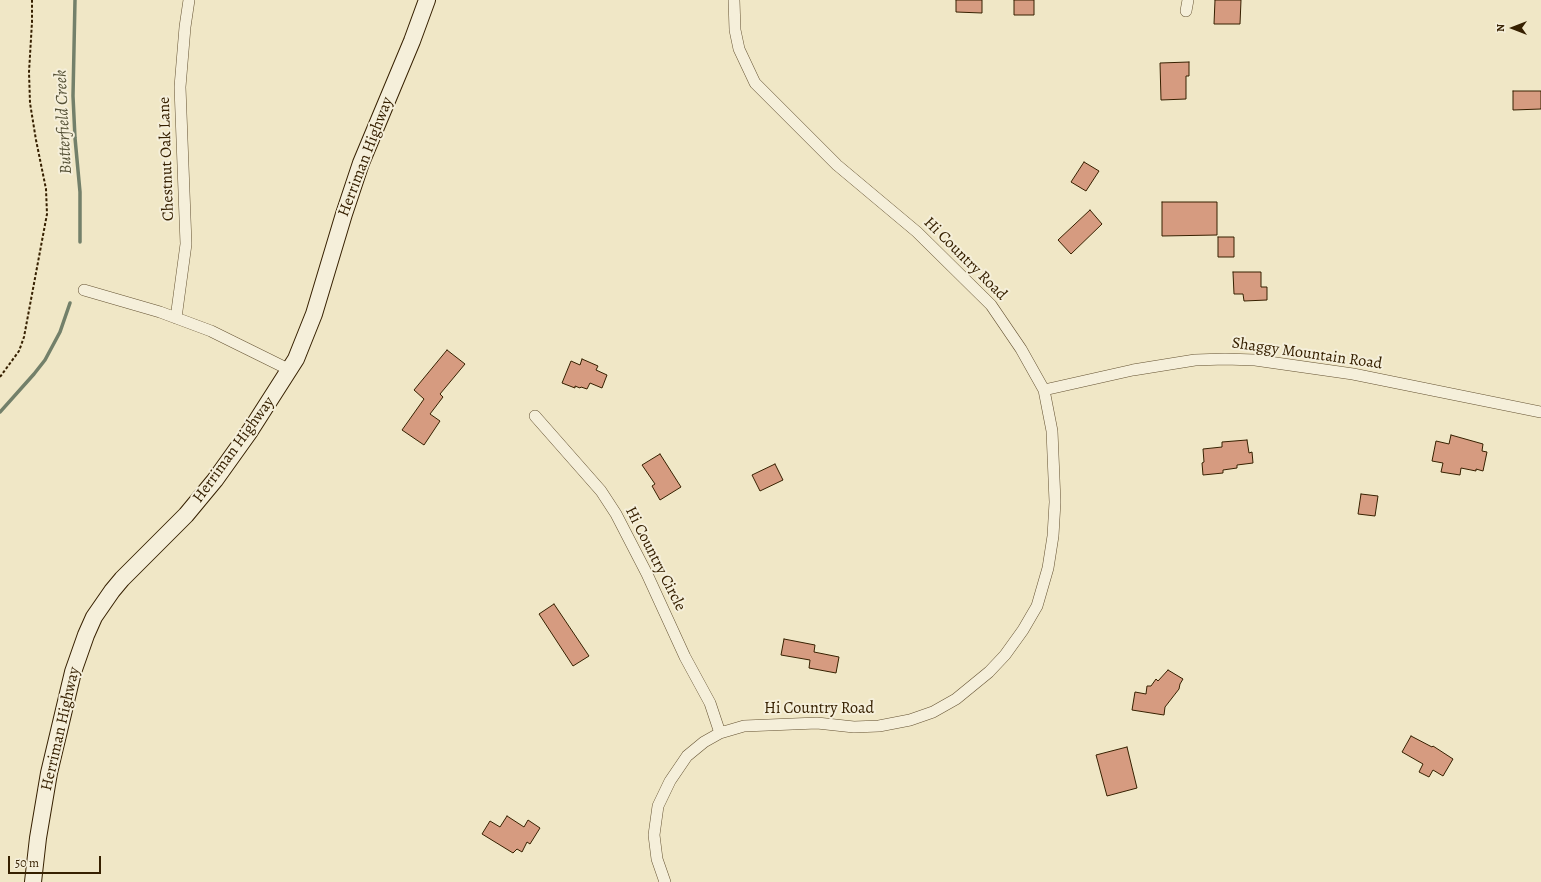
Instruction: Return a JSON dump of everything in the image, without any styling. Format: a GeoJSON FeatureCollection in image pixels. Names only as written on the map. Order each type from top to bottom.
{"type":"FeatureCollection","features":[{"type":"Feature","properties":{"kind":"main road","name":"Herriman Highway"},"geometry":{"type":"LineString","coordinates":[[33,882],[43,805],[61,722],[79,653],[94,617],[122,579],[186,515],[215,480],[250,431],[290,370],[309,330],[361,163],[412,42],[426,0]]}},
{"type":"Feature","properties":{"kind":"street","name":"Chestnut Oak Lane"},"geometry":{"type":"LineString","coordinates":[[176,318],[186,244],[180,87],[185,27],[189,0]]}},
{"type":"Feature","properties":{"kind":"street","name":"Hi Country Road"},"geometry":{"type":"LineString","coordinates":[[665,882],[657,859],[654,835],[658,806],[670,781],[687,756],[704,742],[720,733],[744,726],[817,723],[854,728],[879,726],[910,720],[933,712],[956,699],[989,672],[1005,655],[1023,630],[1037,606],[1048,568],[1053,536],[1055,502],[1052,431],[1044,390],[1021,349],[991,305],[917,232],[837,165],[756,83],[739,49],[735,30],[734,0]]}},
{"type":"Feature","properties":{"kind":"street"},"geometry":{"type":"LineString","coordinates":[[84,290],[160,312],[211,331],[290,370]]}},
{"type":"Feature","properties":{"kind":"street","name":"Shaggy Mountain Road"},"geometry":{"type":"LineString","coordinates":[[1044,390],[1134,370],[1188,361],[1225,359],[1255,360],[1353,374],[1541,412]]}},
{"type":"Feature","properties":{"kind":"street","name":"Hi Country Circle"},"geometry":{"type":"LineString","coordinates":[[535,416],[602,491],[616,514],[647,574],[685,657],[710,703],[720,733]]}},
{"type":"Feature","properties":{"kind":"path"},"geometry":{"type":"LineString","coordinates":[[0,377],[19,351],[24,337],[46,214],[46,188],[30,103],[29,72],[32,0]]}},
{"type":"Feature","properties":{"kind":"building"},"geometry":{"type":"Polygon","coordinates":[[[956,0],[982,0],[982,13],[956,12],[956,0]]]}},
{"type":"Feature","properties":{"kind":"building"},"geometry":{"type":"Polygon","coordinates":[[[1014,0],[1034,0],[1034,15],[1014,15],[1014,0]]]}},
{"type":"Feature","properties":{"kind":"building"},"geometry":{"type":"Polygon","coordinates":[[[1215,0],[1241,0],[1240,24],[1214,24],[1215,0]]]}},
{"type":"Feature","properties":{"kind":"building"},"geometry":{"type":"Polygon","coordinates":[[[1189,62],[1189,76],[1186,76],[1186,99],[1161,100],[1160,63],[1189,62]]]}},
{"type":"Feature","properties":{"kind":"building"},"geometry":{"type":"Polygon","coordinates":[[[1513,91],[1541,91],[1541,109],[1513,110],[1513,91]]]}},
{"type":"Feature","properties":{"kind":"building"},"geometry":{"type":"Polygon","coordinates":[[[1084,162],[1099,171],[1086,191],[1071,182],[1084,162]]]}},
{"type":"Feature","properties":{"kind":"building"},"geometry":{"type":"Polygon","coordinates":[[[1162,202],[1217,202],[1217,235],[1162,236],[1162,202]]]}},
{"type":"Feature","properties":{"kind":"building"},"geometry":{"type":"Polygon","coordinates":[[[1090,210],[1102,224],[1071,254],[1058,240],[1090,210]]]}},
{"type":"Feature","properties":{"kind":"building"},"geometry":{"type":"Polygon","coordinates":[[[1218,237],[1234,237],[1234,257],[1218,257],[1218,237]]]}},
{"type":"Feature","properties":{"kind":"building"},"geometry":{"type":"Polygon","coordinates":[[[1233,272],[1261,272],[1261,287],[1267,287],[1267,300],[1244,301],[1243,294],[1234,294],[1233,272]]]}},
{"type":"Feature","properties":{"kind":"building"},"geometry":{"type":"Polygon","coordinates":[[[447,350],[465,364],[440,394],[443,397],[430,414],[440,421],[424,445],[402,430],[424,399],[414,390],[447,350]]]}},
{"type":"Feature","properties":{"kind":"building"},"geometry":{"type":"Polygon","coordinates":[[[582,359],[598,366],[596,370],[607,375],[602,388],[590,383],[587,389],[575,386],[575,388],[562,383],[571,361],[580,365],[582,359]]]}},
{"type":"Feature","properties":{"kind":"building"},"geometry":{"type":"Polygon","coordinates":[[[1451,435],[1483,444],[1482,451],[1487,452],[1483,471],[1461,468],[1460,475],[1441,472],[1443,463],[1432,461],[1436,441],[1449,444],[1451,435]]]}},
{"type":"Feature","properties":{"kind":"building"},"geometry":{"type":"Polygon","coordinates":[[[1247,440],[1249,453],[1252,452],[1253,463],[1237,465],[1237,468],[1223,470],[1223,473],[1203,475],[1203,449],[1222,447],[1222,442],[1247,440]]]}},
{"type":"Feature","properties":{"kind":"building"},"geometry":{"type":"Polygon","coordinates":[[[660,454],[681,487],[660,500],[652,486],[655,484],[642,465],[660,454]]]}},
{"type":"Feature","properties":{"kind":"building"},"geometry":{"type":"Polygon","coordinates":[[[775,464],[783,480],[760,491],[752,475],[775,464]]]}},
{"type":"Feature","properties":{"kind":"building"},"geometry":{"type":"Polygon","coordinates":[[[1361,494],[1378,496],[1375,516],[1358,514],[1361,494]]]}},
{"type":"Feature","properties":{"kind":"building"},"geometry":{"type":"Polygon","coordinates":[[[554,604],[589,656],[573,666],[539,614],[554,604]]]}},
{"type":"Feature","properties":{"kind":"building"},"geometry":{"type":"Polygon","coordinates":[[[784,639],[815,645],[814,652],[839,657],[836,673],[809,668],[810,660],[781,655],[784,639]]]}},
{"type":"Feature","properties":{"kind":"building"},"geometry":{"type":"Polygon","coordinates":[[[1168,670],[1183,679],[1179,689],[1165,707],[1164,715],[1132,710],[1135,692],[1146,694],[1147,686],[1151,686],[1156,679],[1158,681],[1168,670]]]}},
{"type":"Feature","properties":{"kind":"building"},"geometry":{"type":"Polygon","coordinates":[[[1411,736],[1432,747],[1433,746],[1453,759],[1443,776],[1433,770],[1429,777],[1419,772],[1423,764],[1402,752],[1411,736]]]}},
{"type":"Feature","properties":{"kind":"building"},"geometry":{"type":"Polygon","coordinates":[[[1127,747],[1137,788],[1107,796],[1096,755],[1127,747]]]}},
{"type":"Feature","properties":{"kind":"building"},"geometry":{"type":"Polygon","coordinates":[[[507,816],[524,827],[528,820],[540,828],[530,844],[527,842],[522,852],[517,849],[513,853],[482,834],[490,821],[500,827],[507,816]]]}},
{"type":"Feature","properties":{"kind":"waterway","name":"Butterfield Creek"},"geometry":{"type":"LineString","coordinates":[[75,0],[73,96],[80,192],[80,242]]}},
{"type":"Feature","properties":{"kind":"waterway","name":"Butterfield Creek"},"geometry":{"type":"LineString","coordinates":[[0,412],[45,360],[60,332],[70,303]]}}]}
